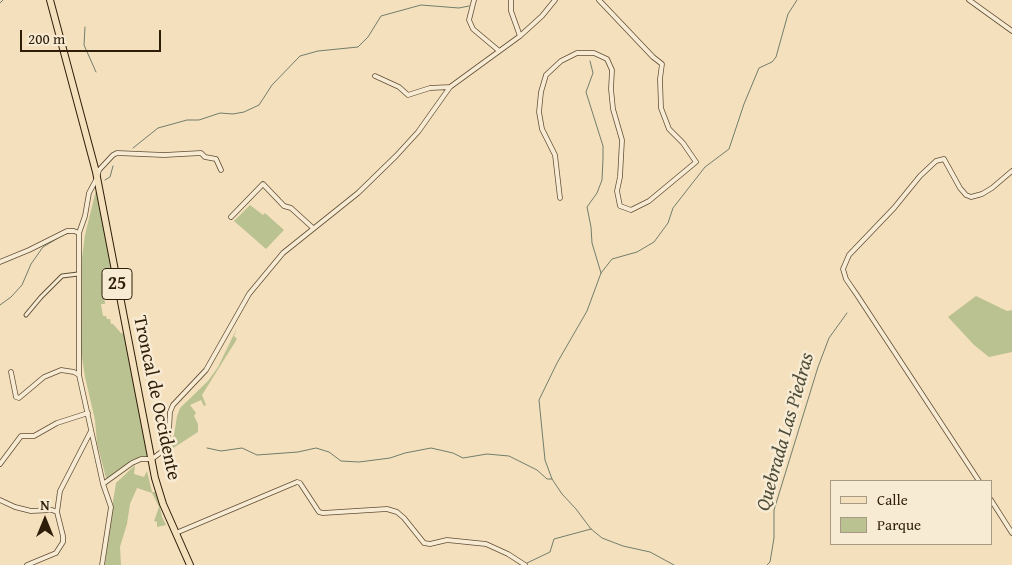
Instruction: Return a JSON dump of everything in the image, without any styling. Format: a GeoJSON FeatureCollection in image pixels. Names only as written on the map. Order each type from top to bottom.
{"type":"FeatureCollection","features":[{"type":"Feature","properties":{"kind":"main road","name":"Troncal de Occidente"},"geometry":{"type":"LineString","coordinates":[[50,0],[97,178],[155,478],[160,495],[190,565]]}},
{"type":"Feature","properties":{"kind":"street"},"geometry":{"type":"LineString","coordinates":[[474,0],[469,20],[472,29],[498,50]]}},
{"type":"Feature","properties":{"kind":"street"},"geometry":{"type":"LineString","coordinates":[[511,0],[511,10],[520,36]]}},
{"type":"Feature","properties":{"kind":"street"},"geometry":{"type":"LineString","coordinates":[[103,484],[132,463],[141,459],[152,459],[164,450],[169,431],[170,412],[173,405],[213,361],[237,312],[254,286],[283,253],[358,193],[396,156],[418,132],[450,87],[498,50],[520,36],[542,16],[555,0]]}},
{"type":"Feature","properties":{"kind":"street"},"geometry":{"type":"LineString","coordinates":[[560,198],[555,155],[542,129],[539,112],[541,92],[546,75],[561,61],[578,53],[594,53],[607,59],[612,70],[613,109],[622,140],[620,177],[617,191],[620,206],[631,210],[649,202],[696,162],[683,143],[669,129],[661,108],[660,79],[662,64],[599,0]]}},
{"type":"Feature","properties":{"kind":"street"},"geometry":{"type":"LineString","coordinates":[[969,0],[1012,31]]}},
{"type":"Feature","properties":{"kind":"street"},"geometry":{"type":"LineString","coordinates":[[375,76],[398,87],[408,95],[430,88],[450,87]]}},
{"type":"Feature","properties":{"kind":"street"},"geometry":{"type":"LineString","coordinates":[[102,565],[111,506],[103,484],[79,375],[79,233],[86,216],[88,193],[97,178],[99,170],[117,153],[164,155],[201,153],[205,157],[216,159],[221,170]]}},
{"type":"Feature","properties":{"kind":"street"},"geometry":{"type":"LineString","coordinates":[[977,480],[846,278],[843,269],[849,255],[894,208],[920,176],[936,161],[944,159],[960,188],[970,197],[975,197],[992,188],[1012,171]]}},
{"type":"Feature","properties":{"kind":"street"},"geometry":{"type":"LineString","coordinates":[[230,217],[263,184],[284,206],[291,208],[313,228]]}},
{"type":"Feature","properties":{"kind":"street"},"geometry":{"type":"LineString","coordinates":[[0,262],[67,231],[79,233]]}},
{"type":"Feature","properties":{"kind":"street"},"geometry":{"type":"LineString","coordinates":[[26,315],[62,276],[78,274]]}},
{"type":"Feature","properties":{"kind":"street"},"geometry":{"type":"LineString","coordinates":[[11,372],[16,396],[19,398],[44,377],[61,370],[74,372],[79,375]]}},
{"type":"Feature","properties":{"kind":"street"},"geometry":{"type":"LineString","coordinates":[[0,464],[23,435],[34,436],[41,434],[57,423],[88,413]]}},
{"type":"Feature","properties":{"kind":"street"},"geometry":{"type":"LineString","coordinates":[[27,565],[56,553],[60,545],[63,536],[57,512],[60,490],[91,431]]}},
{"type":"Feature","properties":{"kind":"street"},"geometry":{"type":"LineString","coordinates":[[176,534],[297,482],[300,483],[319,512],[387,509],[397,512],[404,518],[424,543],[430,544],[446,540],[486,544],[508,554],[525,565]]}},
{"type":"Feature","properties":{"kind":"street"},"geometry":{"type":"LineString","coordinates":[[0,500],[15,507],[31,511],[52,510],[57,512]]}},
{"type":"Feature","properties":{"kind":"street"},"geometry":{"type":"LineString","coordinates":[[992,502],[1012,533]]}},
{"type":"Feature","properties":{"kind":"green space"},"geometry":{"type":"Polygon","coordinates":[[[97,186],[114,280],[111,290],[104,293],[105,304],[101,304],[103,316],[110,319],[111,324],[124,334],[148,459],[141,459],[110,479],[106,478],[97,443],[95,420],[81,351],[82,258],[85,235],[97,186]]]}},
{"type":"Feature","properties":{"kind":"green space"},"geometry":{"type":"Polygon","coordinates":[[[250,205],[263,215],[265,213],[284,230],[266,249],[234,221],[250,205]]]}},
{"type":"Feature","properties":{"kind":"green space"},"geometry":{"type":"Polygon","coordinates":[[[976,296],[1007,311],[1012,310],[1012,352],[989,357],[974,345],[948,317],[976,296]]]}},
{"type":"Feature","properties":{"kind":"green space"},"geometry":{"type":"Polygon","coordinates":[[[237,328],[234,336],[237,339],[202,395],[206,405],[204,406],[201,400],[190,405],[196,413],[194,416],[198,424],[198,432],[167,452],[174,435],[180,408],[208,381],[218,367],[237,328]]]}},
{"type":"Feature","properties":{"kind":"green space"},"geometry":{"type":"Polygon","coordinates":[[[135,465],[134,474],[144,477],[147,471],[152,492],[157,492],[162,517],[166,525],[157,527],[157,522],[154,521],[159,507],[152,493],[137,488],[130,504],[127,524],[120,547],[121,565],[105,565],[116,483],[135,465]]]}},
{"type":"Feature","properties":{"kind":"waterway"},"geometry":{"type":"LineString","coordinates":[[0,3],[3,0]]}},
{"type":"Feature","properties":{"kind":"waterway"},"geometry":{"type":"LineString","coordinates":[[674,565],[650,552],[623,546],[602,538],[591,529],[562,494],[552,479],[545,460],[539,400],[557,363],[587,311],[601,273],[612,259],[637,252],[654,242],[668,223],[673,208],[705,167],[729,149],[744,104],[759,68],[772,62],[776,57],[788,14],[797,0]]}},
{"type":"Feature","properties":{"kind":"waterway"},"geometry":{"type":"LineString","coordinates":[[133,148],[158,128],[187,120],[199,120],[220,113],[233,114],[244,112],[259,105],[272,85],[300,56],[318,51],[358,47],[368,37],[381,16],[421,5],[459,8],[469,6]]}},
{"type":"Feature","properties":{"kind":"waterway"},"geometry":{"type":"LineString","coordinates":[[85,27],[84,45],[96,72]]}},
{"type":"Feature","properties":{"kind":"waterway"},"geometry":{"type":"LineString","coordinates":[[590,61],[593,73],[586,92],[603,146],[603,159],[602,180],[597,193],[587,207],[592,243],[601,273]]}},
{"type":"Feature","properties":{"kind":"waterway"},"geometry":{"type":"LineString","coordinates":[[105,180],[110,177],[113,166]]}},
{"type":"Feature","properties":{"kind":"waterway"},"geometry":{"type":"LineString","coordinates":[[0,305],[22,285],[31,264],[43,247],[72,232]]}},
{"type":"Feature","properties":{"kind":"waterway","name":"Quebrada Las Piedras"},"geometry":{"type":"LineString","coordinates":[[767,565],[770,562],[774,538],[774,510],[818,367],[829,338],[847,313]]}},
{"type":"Feature","properties":{"kind":"waterway"},"geometry":{"type":"LineString","coordinates":[[207,448],[221,451],[242,448],[257,455],[298,452],[316,448],[329,452],[341,461],[359,462],[390,458],[431,448],[453,453],[463,458],[487,454],[509,456],[537,470],[547,479],[552,479]]}},
{"type":"Feature","properties":{"kind":"waterway"},"geometry":{"type":"LineString","coordinates":[[527,563],[550,552],[554,539],[591,529]]}}]}
